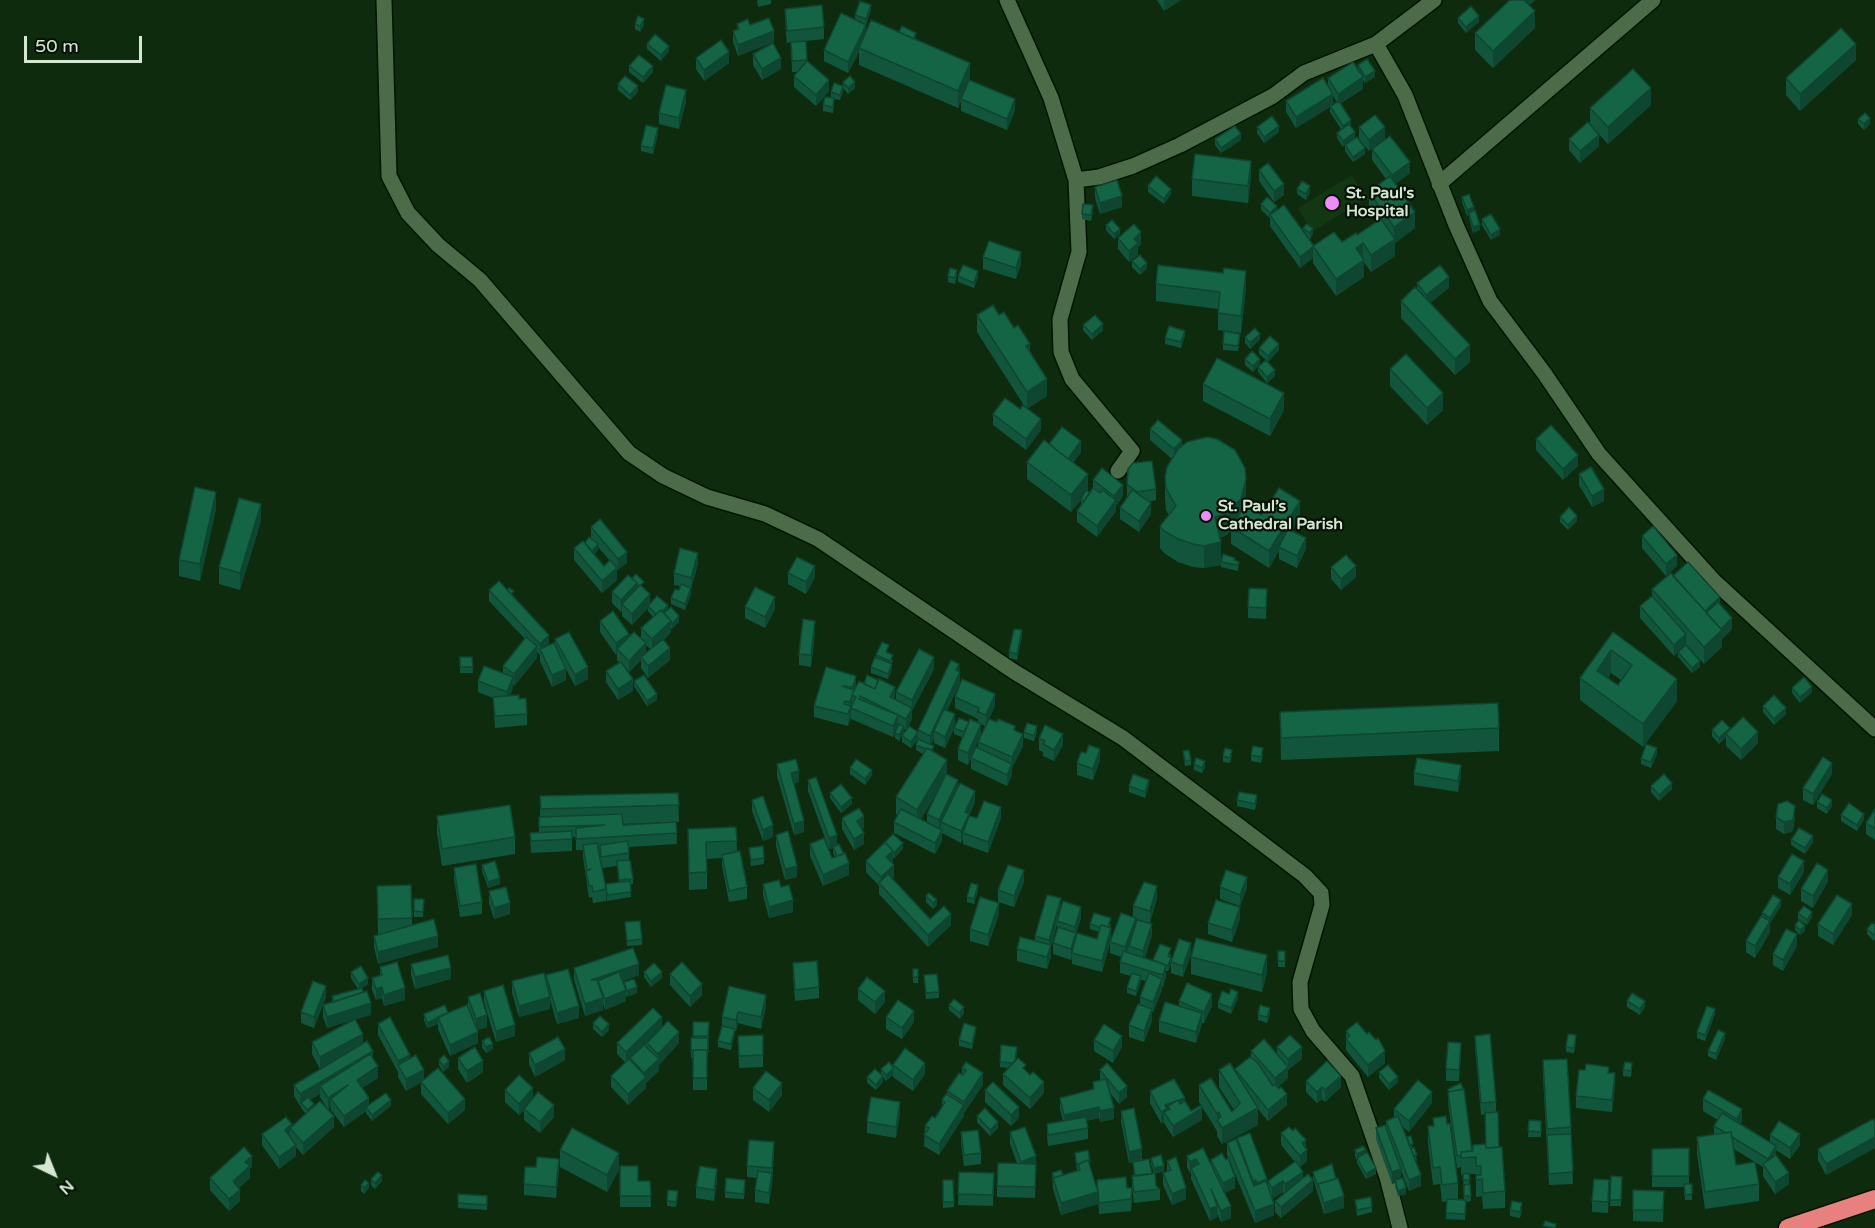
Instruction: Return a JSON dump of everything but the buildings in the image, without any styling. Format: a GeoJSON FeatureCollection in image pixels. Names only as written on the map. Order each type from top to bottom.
{"type":"FeatureCollection","features":[{"type":"Feature","properties":{"kind":"highway"},"geometry":{"type":"LineString","coordinates":[[1788,1228],[1875,1199]]}},
{"type":"Feature","properties":{"kind":"street"},"geometry":{"type":"LineString","coordinates":[[384,0],[389,176],[408,213],[438,245],[480,280],[630,453],[663,476],[707,496],[765,513],[818,539],[1013,671],[1123,738],[1305,876],[1321,893],[1322,905],[1300,982],[1301,1009],[1313,1031],[1352,1076],[1387,1177],[1400,1228]]}},
{"type":"Feature","properties":{"kind":"street"},"geometry":{"type":"LineString","coordinates":[[1007,0],[1051,98],[1076,180],[1079,252],[1060,320],[1060,352],[1072,379],[1132,451],[1118,471]]}},
{"type":"Feature","properties":{"kind":"street"},"geometry":{"type":"LineString","coordinates":[[1076,180],[1099,177],[1122,170],[1180,145],[1273,96],[1304,73],[1376,44],[1434,0]]}},
{"type":"Feature","properties":{"kind":"street"},"geometry":{"type":"LineString","coordinates":[[1440,184],[1653,0]]}},
{"type":"Feature","properties":{"kind":"street"},"geometry":{"type":"LineString","coordinates":[[1376,44],[1405,95],[1490,301],[1544,372],[1599,454],[1714,581],[1875,729]]}},
{"type":"Feature","properties":{"kind":"shaded area","name":"St. Paul's Hospital"},"geometry":{"type":"Polygon","coordinates":[[[1352,175],[1366,198],[1312,232],[1298,208],[1352,175]]]}},
{"type":"Feature","properties":{"kind":"place","name":"St. Paul's Hospital"},"geometry":{"type":"Point","coordinates":[1332,203]}},
{"type":"Feature","properties":{"kind":"place","name":"St. Paul’s Cathedral Parish"},"geometry":{"type":"Point","coordinates":[1206,516]}}]}
